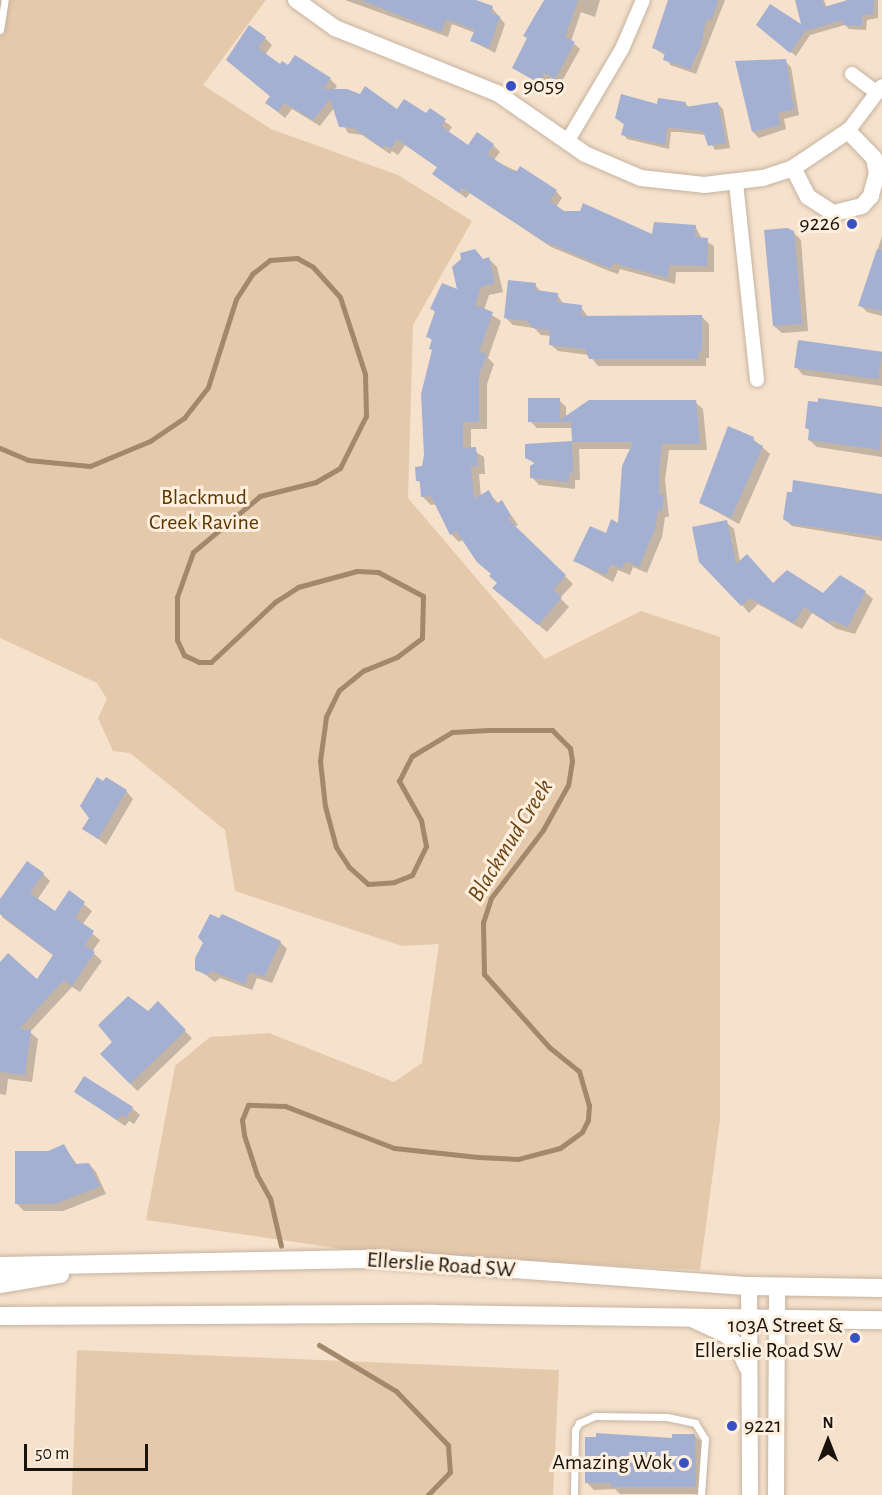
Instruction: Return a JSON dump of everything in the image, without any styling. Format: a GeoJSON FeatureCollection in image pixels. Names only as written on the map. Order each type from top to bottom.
{"type":"FeatureCollection","features":[{"type":"Feature","properties":{"kind":"main road","name":"Ellerslie Road SW"},"geometry":{"type":"LineString","coordinates":[[0,1266],[104,1265],[179,1260],[378,1259],[749,1286],[882,1288]]}},
{"type":"Feature","properties":{"kind":"main road"},"geometry":{"type":"LineString","coordinates":[[0,1284],[104,1265]]}},
{"type":"Feature","properties":{"kind":"main road","name":"Ellerslie Road SW"},"geometry":{"type":"LineString","coordinates":[[0,1316],[433,1314],[749,1321],[882,1320]]}},
{"type":"Feature","properties":{"kind":"street"},"geometry":{"type":"LineString","coordinates":[[296,0],[335,28],[497,93],[567,142],[607,165],[641,178],[684,184],[736,183],[793,168],[848,131],[880,89],[852,74]]}},
{"type":"Feature","properties":{"kind":"street"},"geometry":{"type":"LineString","coordinates":[[567,142],[622,49],[643,0]]}},
{"type":"Feature","properties":{"kind":"street"},"geometry":{"type":"LineString","coordinates":[[793,168],[807,197],[820,208],[848,212],[862,206],[871,196],[877,173],[874,158],[848,131]]}},
{"type":"Feature","properties":{"kind":"street"},"geometry":{"type":"LineString","coordinates":[[736,183],[757,380]]}},
{"type":"Feature","properties":{"kind":"street"},"geometry":{"type":"LineString","coordinates":[[749,1286],[750,1495]]}},
{"type":"Feature","properties":{"kind":"street"},"geometry":{"type":"LineString","coordinates":[[776,1495],[777,1287]]}},
{"type":"Feature","properties":{"kind":"street"},"geometry":{"type":"LineString","coordinates":[[694,1320],[726,1335],[737,1345],[749,1373]]}},
{"type":"Feature","properties":{"kind":"lane"},"geometry":{"type":"LineString","coordinates":[[0,30],[5,0]]}},
{"type":"Feature","properties":{"kind":"lane"},"geometry":{"type":"LineString","coordinates":[[574,1495],[575,1430],[579,1423],[595,1416],[667,1417],[695,1423],[705,1433],[701,1495]]}},
{"type":"Feature","properties":{"kind":"green space","name":"Blackmud Creek Ravine"},"geometry":{"type":"Polygon","coordinates":[[[0,0],[266,0],[203,85],[271,129],[398,175],[472,221],[413,325],[408,498],[545,659],[641,611],[720,637],[720,1120],[700,1270],[363,1252],[146,1220],[175,1066],[210,1037],[269,1033],[394,1082],[422,1063],[439,944],[402,946],[235,891],[225,830],[130,753],[113,751],[98,718],[107,699],[97,683],[0,638],[0,0]]]}},
{"type":"Feature","properties":{"kind":"green space"},"geometry":{"type":"Polygon","coordinates":[[[77,1350],[559,1370],[553,1495],[72,1495],[77,1350]]]}},
{"type":"Feature","properties":{"kind":"building"},"geometry":{"type":"Polygon","coordinates":[[[361,0],[476,0],[493,6],[491,13],[500,16],[489,48],[470,41],[475,30],[446,19],[441,32],[361,0]]]}},
{"type":"Feature","properties":{"kind":"building"},"geometry":{"type":"Polygon","coordinates":[[[544,0],[578,0],[565,37],[575,42],[555,79],[544,73],[539,83],[512,68],[527,38],[523,36],[544,0]]]}},
{"type":"Feature","properties":{"kind":"building"},"geometry":{"type":"Polygon","coordinates":[[[668,0],[718,0],[712,19],[706,20],[701,45],[690,69],[663,60],[665,53],[652,48],[668,0]]]}},
{"type":"Feature","properties":{"kind":"building"},"geometry":{"type":"Polygon","coordinates":[[[795,0],[822,0],[824,7],[848,0],[874,0],[873,14],[862,15],[862,26],[843,25],[843,20],[805,31],[790,53],[756,25],[770,4],[801,24],[795,0]]]}},
{"type":"Feature","properties":{"kind":"building"},"geometry":{"type":"Polygon","coordinates":[[[249,25],[266,37],[258,48],[280,64],[282,61],[288,65],[295,55],[331,78],[323,89],[347,89],[360,94],[365,86],[397,109],[404,99],[426,113],[430,108],[446,119],[441,126],[468,145],[477,132],[494,144],[487,154],[510,170],[517,171],[520,166],[557,190],[550,201],[564,211],[580,211],[583,203],[652,234],[654,222],[696,225],[695,237],[708,238],[707,266],[669,265],[668,278],[613,263],[611,268],[601,265],[543,241],[462,188],[459,193],[432,174],[437,167],[397,139],[391,149],[384,145],[382,148],[354,128],[339,127],[330,99],[313,120],[284,103],[278,112],[265,103],[270,96],[226,60],[249,25]]]}},
{"type":"Feature","properties":{"kind":"building"},"geometry":{"type":"Polygon","coordinates":[[[786,59],[794,109],[778,113],[780,125],[752,132],[735,61],[786,59]]]}},
{"type":"Feature","properties":{"kind":"building"},"geometry":{"type":"Polygon","coordinates":[[[621,94],[657,104],[658,98],[686,102],[685,107],[718,102],[726,143],[708,146],[703,131],[673,128],[667,128],[665,145],[621,135],[624,124],[615,118],[621,94]]]}},
{"type":"Feature","properties":{"kind":"building"},"geometry":{"type":"Polygon","coordinates":[[[787,228],[794,231],[802,324],[773,326],[764,230],[787,228]]]}},
{"type":"Feature","properties":{"kind":"building"},"geometry":{"type":"Polygon","coordinates":[[[475,249],[483,259],[489,257],[495,283],[481,287],[475,305],[493,312],[479,352],[487,354],[479,375],[479,422],[463,422],[463,448],[476,447],[478,466],[471,466],[474,499],[489,490],[496,504],[502,500],[511,516],[507,518],[566,575],[553,590],[562,597],[538,625],[492,588],[497,583],[489,576],[491,574],[477,562],[456,531],[450,535],[431,496],[421,497],[420,481],[416,481],[415,467],[422,466],[424,455],[421,394],[432,350],[429,349],[432,339],[426,337],[435,311],[430,309],[442,283],[457,289],[452,267],[461,259],[460,253],[475,249]]]}},
{"type":"Feature","properties":{"kind":"building"},"geometry":{"type":"Polygon","coordinates":[[[877,249],[882,250],[882,311],[858,306],[877,249]]]}},
{"type":"Feature","properties":{"kind":"building"},"geometry":{"type":"Polygon","coordinates":[[[508,280],[536,283],[535,290],[558,293],[557,302],[582,305],[581,316],[702,315],[702,351],[699,351],[699,359],[589,359],[585,349],[549,345],[550,330],[532,328],[528,321],[504,318],[508,280]]]}},
{"type":"Feature","properties":{"kind":"building"},"geometry":{"type":"Polygon","coordinates":[[[798,340],[882,352],[878,380],[794,368],[798,340]]]}},
{"type":"Feature","properties":{"kind":"building"},"geometry":{"type":"Polygon","coordinates":[[[528,398],[560,398],[560,420],[589,400],[696,400],[700,444],[662,444],[659,494],[664,495],[662,511],[658,510],[655,529],[639,567],[626,561],[622,569],[611,564],[606,575],[573,561],[590,526],[606,533],[611,519],[618,523],[622,466],[633,442],[572,442],[573,473],[569,473],[569,482],[530,478],[530,466],[535,463],[525,458],[525,444],[572,441],[571,422],[528,422],[528,398]]]}},
{"type":"Feature","properties":{"kind":"building"},"geometry":{"type":"Polygon","coordinates":[[[818,398],[882,407],[880,450],[808,440],[809,429],[805,428],[808,401],[818,402],[818,398]]]}},
{"type":"Feature","properties":{"kind":"building"},"geometry":{"type":"Polygon","coordinates":[[[728,426],[754,437],[753,441],[763,446],[731,518],[699,503],[728,426]]]}},
{"type":"Feature","properties":{"kind":"building"},"geometry":{"type":"Polygon","coordinates":[[[793,480],[882,494],[882,537],[791,524],[783,519],[787,492],[792,492],[793,480]]]}},
{"type":"Feature","properties":{"kind":"building"},"geometry":{"type":"Polygon","coordinates":[[[727,520],[736,564],[747,554],[773,583],[787,570],[823,593],[840,575],[866,591],[848,627],[831,620],[829,623],[804,607],[794,623],[750,598],[741,606],[699,562],[692,527],[727,520]]]}},
{"type":"Feature","properties":{"kind":"building"},"geometry":{"type":"Polygon","coordinates":[[[97,777],[103,781],[106,777],[127,790],[98,839],[82,829],[89,818],[80,806],[97,777]]]}},
{"type":"Feature","properties":{"kind":"building"},"geometry":{"type":"Polygon","coordinates":[[[27,861],[44,873],[30,893],[55,911],[69,890],[85,902],[75,918],[94,931],[85,945],[95,952],[72,986],[64,980],[19,1029],[31,1030],[25,1075],[0,1072],[0,962],[8,953],[37,979],[53,955],[0,914],[0,899],[27,861]]]}},
{"type":"Feature","properties":{"kind":"building"},"geometry":{"type":"Polygon","coordinates":[[[210,914],[219,918],[222,914],[281,941],[264,977],[250,972],[244,984],[212,971],[207,975],[195,970],[195,958],[203,943],[198,937],[210,914]]]}},
{"type":"Feature","properties":{"kind":"building"},"geometry":{"type":"Polygon","coordinates":[[[128,996],[148,1011],[158,1001],[186,1030],[130,1084],[100,1054],[112,1042],[98,1025],[128,996]]]}},
{"type":"Feature","properties":{"kind":"building"},"geometry":{"type":"Polygon","coordinates":[[[84,1076],[133,1107],[126,1118],[121,1115],[117,1120],[74,1092],[84,1076]]]}},
{"type":"Feature","properties":{"kind":"building"},"geometry":{"type":"Polygon","coordinates":[[[64,1144],[75,1164],[89,1163],[100,1186],[55,1204],[15,1204],[15,1151],[48,1151],[64,1144]]]}},
{"type":"Feature","properties":{"kind":"building"},"geometry":{"type":"Polygon","coordinates":[[[596,1433],[672,1438],[672,1434],[695,1434],[696,1487],[611,1487],[611,1483],[585,1483],[585,1437],[596,1437],[596,1433]]]}},
{"type":"Feature","properties":{"kind":"waterway","name":"Blackmud Creek"},"geometry":{"type":"LineString","coordinates":[[0,448],[28,460],[90,466],[150,441],[184,418],[208,387],[236,299],[252,274],[270,260],[297,258],[313,267],[340,297],[365,374],[366,416],[340,468],[316,482],[260,496],[193,552],[177,597],[177,640],[184,655],[199,662],[211,662],[275,602],[298,587],[357,571],[378,572],[423,596],[422,638],[397,657],[364,670],[339,690],[326,717],[320,761],[325,806],[336,847],[349,867],[368,884],[394,882],[412,875],[426,846],[421,820],[399,781],[412,756],[452,732],[489,730],[552,730],[570,748],[572,761],[568,785],[543,830],[491,898],[483,922],[484,974],[549,1047],[579,1071],[589,1105],[588,1120],[582,1132],[560,1148],[518,1159],[478,1157],[394,1148],[285,1106],[248,1105],[242,1120],[244,1135],[257,1175],[270,1198],[281,1246]]}},
{"type":"Feature","properties":{"kind":"waterway","name":"Blackmud Creek"},"geometry":{"type":"LineString","coordinates":[[319,1345],[396,1391],[448,1445],[450,1472],[428,1495]]}},
{"type":"Feature","properties":{"kind":"place","name":"9059"},"geometry":{"type":"Point","coordinates":[511,86]}},
{"type":"Feature","properties":{"kind":"place","name":"9226"},"geometry":{"type":"Point","coordinates":[852,224]}},
{"type":"Feature","properties":{"kind":"place","name":"103A Street & Ellerslie Road SW"},"geometry":{"type":"Point","coordinates":[855,1338]}},
{"type":"Feature","properties":{"kind":"place","name":"9221"},"geometry":{"type":"Point","coordinates":[732,1426]}},
{"type":"Feature","properties":{"kind":"place","name":"Amazing Wok"},"geometry":{"type":"Point","coordinates":[684,1463]}}]}
